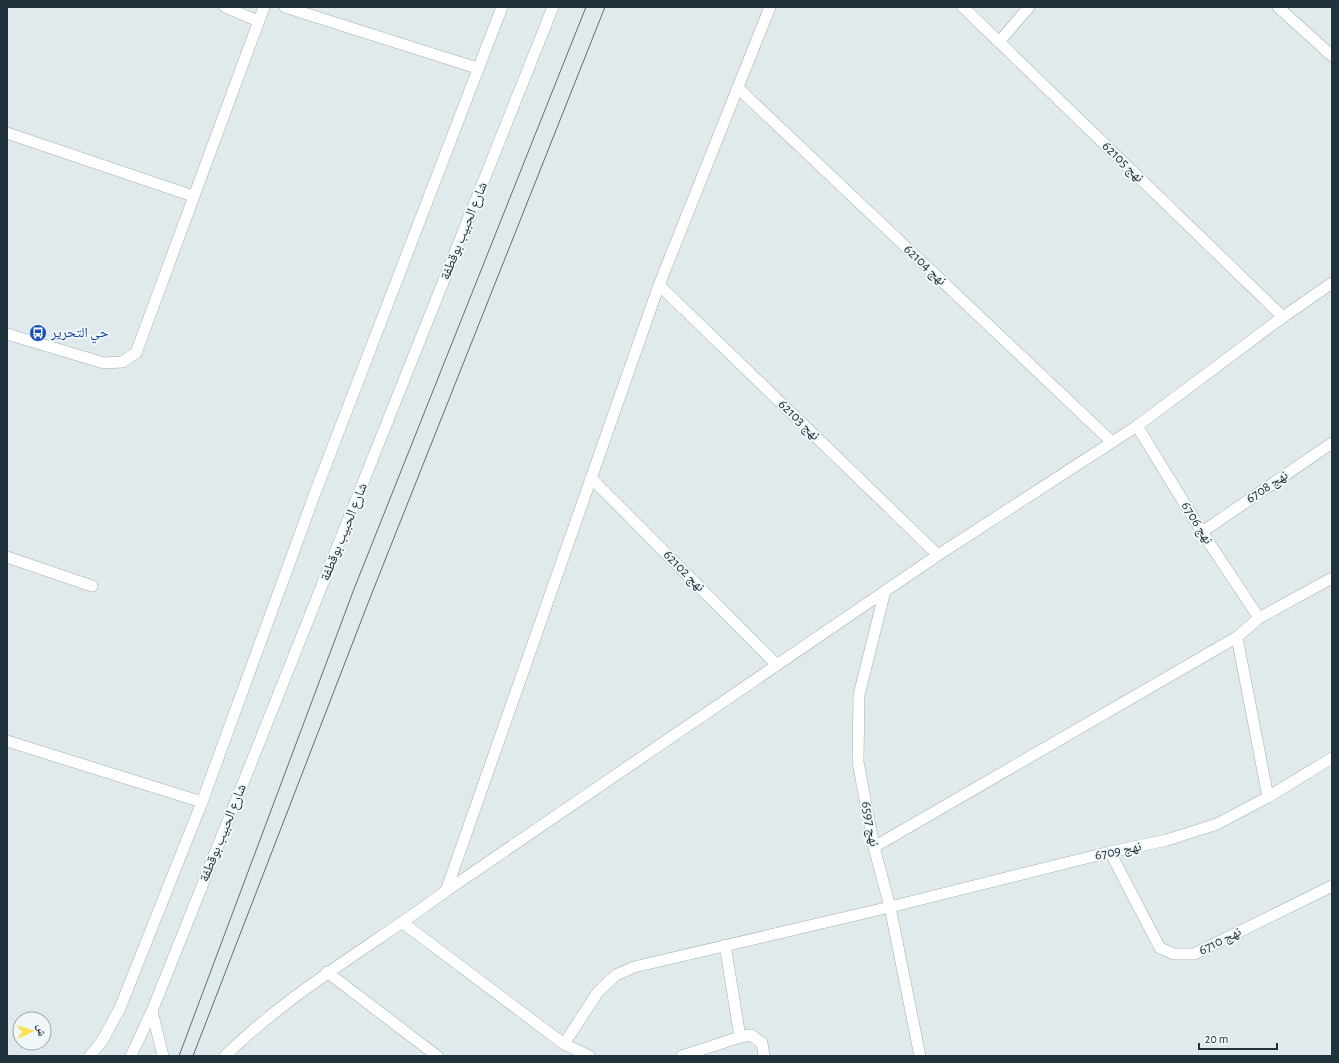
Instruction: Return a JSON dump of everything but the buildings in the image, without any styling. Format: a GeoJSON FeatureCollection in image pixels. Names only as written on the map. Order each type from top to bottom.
{"type":"FeatureCollection","features":[{"type":"Feature","properties":{"kind":"street"},"geometry":{"type":"LineString","coordinates":[[225,7],[258,21]]}},
{"type":"Feature","properties":{"kind":"street"},"geometry":{"type":"LineString","coordinates":[[7,334],[104,363],[122,362],[136,353],[264,7]]}},
{"type":"Feature","properties":{"kind":"street"},"geometry":{"type":"LineString","coordinates":[[285,7],[477,68]]}},
{"type":"Feature","properties":{"kind":"street"},"geometry":{"type":"LineString","coordinates":[[90,1056],[102,1041],[120,1008],[202,802],[315,493],[477,68],[502,7]]}},
{"type":"Feature","properties":{"kind":"street","name":"شارع الحبيب بوقطفة"},"geometry":{"type":"LineString","coordinates":[[131,1056],[152,1011],[553,7]]}},
{"type":"Feature","properties":{"kind":"street"},"geometry":{"type":"LineString","coordinates":[[446,891],[660,285],[770,7]]}},
{"type":"Feature","properties":{"kind":"street","name":"نهج 62105"},"geometry":{"type":"LineString","coordinates":[[963,7],[1283,317]]}},
{"type":"Feature","properties":{"kind":"street"},"geometry":{"type":"LineString","coordinates":[[998,42],[1029,7]]}},
{"type":"Feature","properties":{"kind":"street"},"geometry":{"type":"LineString","coordinates":[[1278,7],[1331,53]]}},
{"type":"Feature","properties":{"kind":"street","name":"نهج 62104"},"geometry":{"type":"LineString","coordinates":[[738,88],[1112,442]]}},
{"type":"Feature","properties":{"kind":"street"},"geometry":{"type":"LineString","coordinates":[[7,133],[193,196]]}},
{"type":"Feature","properties":{"kind":"street"},"geometry":{"type":"LineString","coordinates":[[225,1056],[244,1037],[290,999],[328,972],[403,923],[446,891],[938,555],[1137,426],[1283,317],[1332,283]]}},
{"type":"Feature","properties":{"kind":"street","name":"نهج 62103"},"geometry":{"type":"LineString","coordinates":[[660,285],[938,555]]}},
{"type":"Feature","properties":{"kind":"street","name":"نهج 6706"},"geometry":{"type":"LineString","coordinates":[[1137,426],[1202,532],[1259,618]]}},
{"type":"Feature","properties":{"kind":"street","name":"نهج 6708"},"geometry":{"type":"LineString","coordinates":[[1202,532],[1332,443]]}},
{"type":"Feature","properties":{"kind":"street","name":"نهج 62102"},"geometry":{"type":"LineString","coordinates":[[591,478],[777,665]]}},
{"type":"Feature","properties":{"kind":"street"},"geometry":{"type":"LineString","coordinates":[[7,556],[92,586]]}},
{"type":"Feature","properties":{"kind":"street"},"geometry":{"type":"LineString","coordinates":[[874,847],[1237,637],[1259,618],[1332,578]]}},
{"type":"Feature","properties":{"kind":"street","name":"نهج 6597"},"geometry":{"type":"LineString","coordinates":[[885,591],[859,695],[858,762],[874,847],[890,907],[920,1056]]}},
{"type":"Feature","properties":{"kind":"street"},"geometry":{"type":"LineString","coordinates":[[1237,637],[1268,797]]}},
{"type":"Feature","properties":{"kind":"street"},"geometry":{"type":"LineString","coordinates":[[7,741],[202,802]]}},
{"type":"Feature","properties":{"kind":"street","name":"نهج 6709"},"geometry":{"type":"LineString","coordinates":[[564,1044],[598,992],[616,975],[634,967],[890,907],[1110,852],[1167,840],[1217,824],[1268,797],[1332,758]]}},
{"type":"Feature","properties":{"kind":"street","name":"نهج 6710"},"geometry":{"type":"LineString","coordinates":[[1110,852],[1160,948],[1174,954],[1194,954],[1332,886]]}},
{"type":"Feature","properties":{"kind":"street"},"geometry":{"type":"LineString","coordinates":[[403,923],[564,1044],[589,1056]]}},
{"type":"Feature","properties":{"kind":"street"},"geometry":{"type":"LineString","coordinates":[[725,945],[740,1037]]}},
{"type":"Feature","properties":{"kind":"street"},"geometry":{"type":"LineString","coordinates":[[328,972],[437,1056]]}},
{"type":"Feature","properties":{"kind":"street"},"geometry":{"type":"LineString","coordinates":[[152,1011],[163,1056]]}},
{"type":"Feature","properties":{"kind":"street"},"geometry":{"type":"LineString","coordinates":[[682,1056],[740,1037],[751,1035],[762,1043],[764,1056]]}},
{"type":"Feature","properties":{"kind":"tram line"},"geometry":{"type":"LineString","coordinates":[[179,1056],[354,589],[586,7]]}},
{"type":"Feature","properties":{"kind":"tram line"},"geometry":{"type":"LineString","coordinates":[[193,1056],[370,598],[605,7]]}},
{"type":"Feature","properties":{"kind":"place","name":"حي التحرير"},"geometry":{"type":"Point","coordinates":[38,333]}}]}
